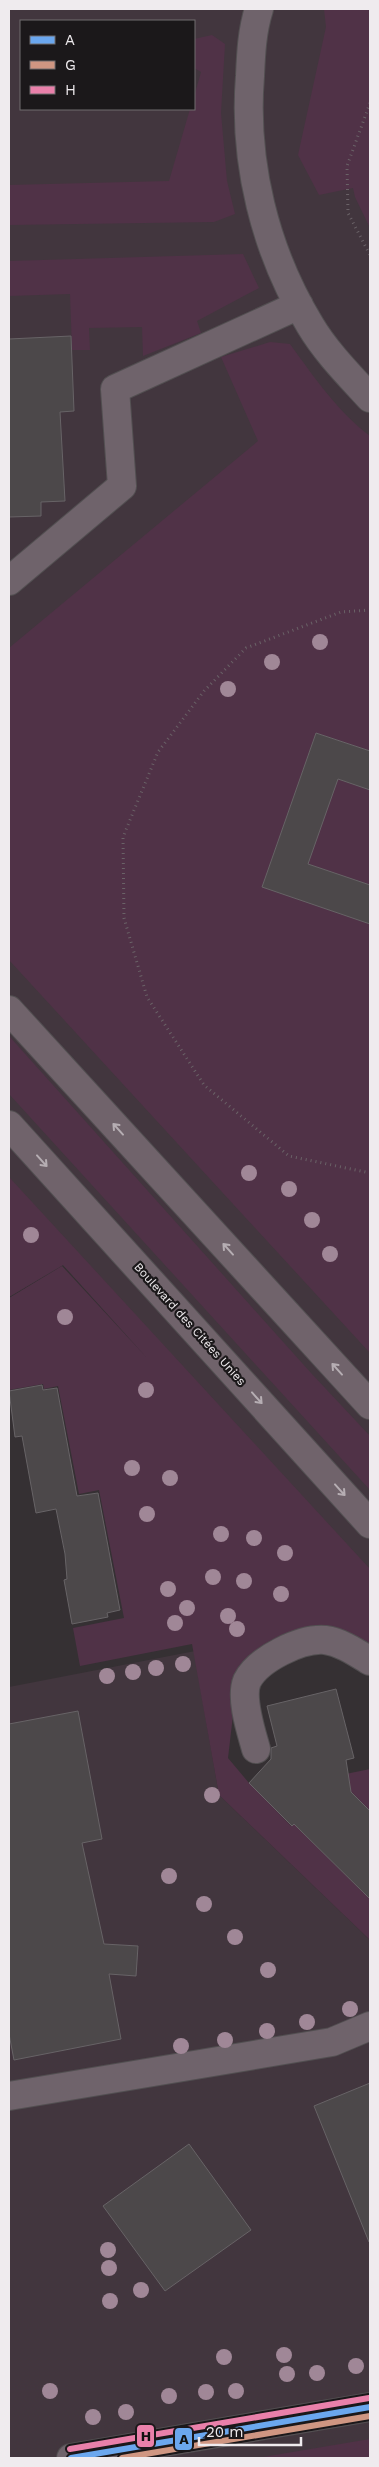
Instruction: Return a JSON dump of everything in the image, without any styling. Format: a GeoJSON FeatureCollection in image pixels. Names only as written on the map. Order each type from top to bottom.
{"type":"FeatureCollection","features":[{"type":"Feature","properties":{"kind":"main road"},"geometry":{"type":"LineString","coordinates":[[9,1010],[370,1405]]}},
{"type":"Feature","properties":{"kind":"main road","name":"Boulevard des Citées Unies"},"geometry":{"type":"LineString","coordinates":[[9,1125],[370,1524]]}},
{"type":"Feature","properties":{"kind":"street"},"geometry":{"type":"LineString","coordinates":[[259,9],[254,25],[247,113],[257,191],[270,237],[288,285],[311,326],[342,368],[370,398]]}},
{"type":"Feature","properties":{"kind":"street"},"geometry":{"type":"LineString","coordinates":[[9,582],[122,486],[115,390],[299,305]]}},
{"type":"Feature","properties":{"kind":"street"},"geometry":{"type":"LineString","coordinates":[[256,1748],[245,1706],[247,1681],[271,1656],[302,1643],[325,1640],[350,1648],[370,1661]]}},
{"type":"Feature","properties":{"kind":"street"},"geometry":{"type":"LineString","coordinates":[[9,2096],[332,2042],[370,2026]]}},
{"type":"Feature","properties":{"kind":"street"},"geometry":{"type":"LineString","coordinates":[[71,2458],[370,2407]]}},
{"type":"Feature","properties":{"kind":"path"},"geometry":{"type":"LineString","coordinates":[[370,103],[347,166],[348,213],[370,255]]}},
{"type":"Feature","properties":{"kind":"path"},"geometry":{"type":"LineString","coordinates":[[370,610],[341,612],[246,648],[204,691],[158,752],[123,837],[124,918],[147,997],[204,1085],[289,1156],[370,1174]]}},
{"type":"Feature","properties":{"kind":"shaded area"},"geometry":{"type":"Polygon","coordinates":[[[9,9],[370,9],[370,1598],[63,1265],[9,1297],[9,9]]]}},
{"type":"Feature","properties":{"kind":"shaded area"},"geometry":{"type":"Polygon","coordinates":[[[324,9],[370,9],[370,228],[355,197],[353,188],[319,195],[298,155],[326,27],[324,9]]]}},
{"type":"Feature","properties":{"kind":"shaded area"},"geometry":{"type":"Polygon","coordinates":[[[212,35],[225,44],[221,113],[227,181],[235,214],[214,222],[9,225],[9,185],[169,181],[190,110],[195,110],[195,93],[201,72],[195,69],[195,39],[212,35]]]}},
{"type":"Feature","properties":{"kind":"shaded area"},"geometry":{"type":"Polygon","coordinates":[[[243,254],[259,288],[197,321],[201,333],[143,356],[142,327],[89,328],[90,350],[72,350],[70,294],[9,296],[9,261],[243,254]]]}},
{"type":"Feature","properties":{"kind":"shaded area"},"geometry":{"type":"Polygon","coordinates":[[[270,342],[290,344],[337,405],[370,436],[370,751],[316,733],[262,887],[370,924],[370,1353],[9,960],[9,648],[258,441],[221,357],[270,342]]]}},
{"type":"Feature","properties":{"kind":"shaded area"},"geometry":{"type":"Polygon","coordinates":[[[337,779],[370,790],[370,885],[308,864],[337,779]]]}},
{"type":"Feature","properties":{"kind":"shaded area"},"geometry":{"type":"Polygon","coordinates":[[[9,1036],[311,1373],[370,1436],[370,1490],[9,1094],[9,1036]]]}},
{"type":"Feature","properties":{"kind":"shaded area"},"geometry":{"type":"Polygon","coordinates":[[[9,1177],[370,1569],[370,1653],[335,1635],[293,1632],[258,1654],[237,1681],[228,1758],[249,1783],[291,1826],[294,1824],[370,1899],[370,1940],[219,1795],[192,1644],[80,1666],[73,1628],[124,1618],[99,1490],[79,1494],[58,1386],[44,1389],[43,1384],[9,1390],[9,1298],[62,1266],[147,1358],[63,1265],[9,1297],[9,1177]]]}},
{"type":"Feature","properties":{"kind":"shaded area"},"geometry":{"type":"Polygon","coordinates":[[[194,1651],[219,1795],[370,1940],[370,2458],[9,2458],[9,1687],[194,1651]]]}},
{"type":"Feature","properties":{"kind":"shaded area"},"geometry":{"type":"Polygon","coordinates":[[[370,1769],[370,1811],[336,1776],[370,1769]]]}},
{"type":"Feature","properties":{"kind":"shaded area"},"geometry":{"type":"Polygon","coordinates":[[[370,2439],[370,2458],[257,2458],[370,2439]]]}},
{"type":"Feature","properties":{"kind":"building"},"geometry":{"type":"Polygon","coordinates":[[[71,336],[74,411],[60,412],[65,501],[41,502],[41,516],[9,517],[9,339],[71,336]]]}},
{"type":"Feature","properties":{"kind":"building"},"geometry":{"type":"Polygon","coordinates":[[[316,733],[370,751],[370,790],[338,779],[308,864],[370,885],[370,924],[262,887],[316,733]]]}},
{"type":"Feature","properties":{"kind":"building"},"geometry":{"type":"Polygon","coordinates":[[[42,1385],[43,1390],[57,1388],[77,1496],[98,1493],[120,1610],[107,1613],[108,1617],[72,1624],[64,1580],[67,1579],[65,1554],[56,1509],[36,1513],[22,1436],[15,1437],[9,1391],[42,1385]]]}},
{"type":"Feature","properties":{"kind":"building"},"geometry":{"type":"Polygon","coordinates":[[[336,1689],[354,1758],[346,1760],[351,1792],[370,1811],[370,1899],[294,1824],[292,1826],[249,1783],[271,1759],[271,1748],[277,1746],[267,1706],[336,1689]]]}},
{"type":"Feature","properties":{"kind":"building"},"geometry":{"type":"Polygon","coordinates":[[[78,1711],[102,1839],[82,1843],[104,1944],[138,1946],[136,1976],[109,1974],[121,2039],[14,2060],[9,2034],[9,1724],[78,1711]]]}},
{"type":"Feature","properties":{"kind":"building"},"geometry":{"type":"Polygon","coordinates":[[[370,2083],[370,2242],[369,2242],[314,2106],[370,2083]]]}},
{"type":"Feature","properties":{"kind":"building"},"geometry":{"type":"Polygon","coordinates":[[[189,2144],[251,2230],[165,2291],[103,2206],[189,2144]]]}},
{"type":"Feature","properties":{"kind":"transit line","name":"H"},"geometry":{"type":"LineString","coordinates":[[70,2449],[369,2398]]}},
{"type":"Feature","properties":{"kind":"transit line","name":"A"},"geometry":{"type":"LineString","coordinates":[[71,2458],[370,2407]]}},
{"type":"Feature","properties":{"kind":"transit line","name":"G"},"geometry":{"type":"LineString","coordinates":[[122,2458],[370,2416]]}}]}
